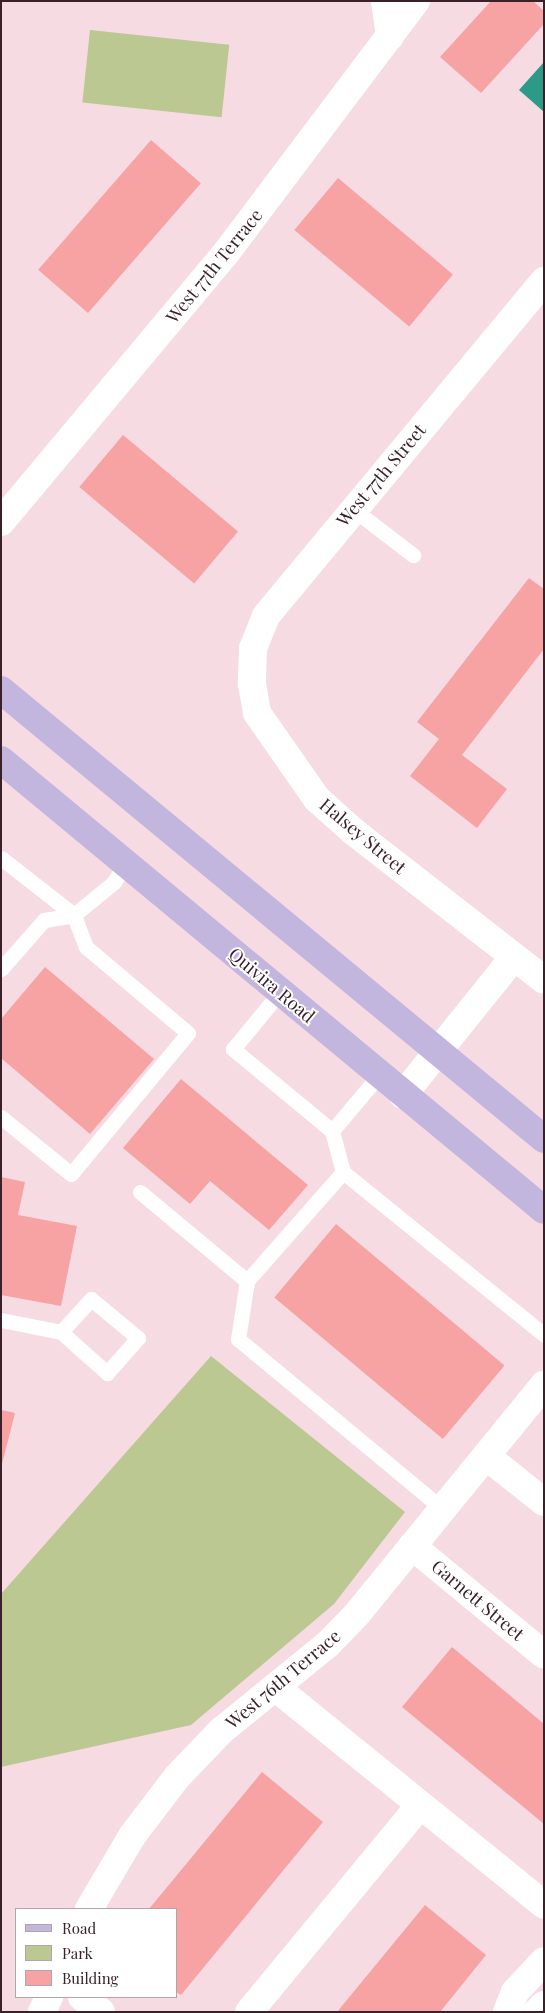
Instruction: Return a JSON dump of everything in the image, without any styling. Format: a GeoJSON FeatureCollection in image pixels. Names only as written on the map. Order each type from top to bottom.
{"type":"FeatureCollection","features":[{"type":"Feature","properties":{"kind":"main road"},"geometry":{"type":"LineString","coordinates":[[1,690],[544,1139]]}},
{"type":"Feature","properties":{"kind":"main road","name":"Quivira Road"},"geometry":{"type":"LineString","coordinates":[[1,760],[544,1210]]}},
{"type":"Feature","properties":{"kind":"street"},"geometry":{"type":"LineString","coordinates":[[385,1],[390,37]]}},
{"type":"Feature","properties":{"kind":"street","name":"West 77th Terrace"},"geometry":{"type":"LineString","coordinates":[[1,522],[226,253],[416,1]]}},
{"type":"Feature","properties":{"kind":"street","name":"West 77th Street"},"geometry":{"type":"LineString","coordinates":[[252,684],[253,649],[266,616],[544,281]]}},
{"type":"Feature","properties":{"kind":"street","name":"Halsey Street"},"geometry":{"type":"LineString","coordinates":[[252,684],[257,713],[317,799],[512,958],[544,980]]}},
{"type":"Feature","properties":{"kind":"street"},"geometry":{"type":"LineString","coordinates":[[403,1095],[512,958]]}},
{"type":"Feature","properties":{"kind":"street","name":"West 76th Terrace"},"geometry":{"type":"LineString","coordinates":[[90,1908],[132,1836],[177,1777],[221,1732],[327,1646],[443,1509],[544,1385]]}},
{"type":"Feature","properties":{"kind":"street"},"geometry":{"type":"LineString","coordinates":[[486,1456],[544,1502]]}},
{"type":"Feature","properties":{"kind":"street","name":"Garnett Street"},"geometry":{"type":"LineString","coordinates":[[412,1546],[544,1655]]}},
{"type":"Feature","properties":{"kind":"street"},"geometry":{"type":"LineString","coordinates":[[276,1687],[544,1905]]}},
{"type":"Feature","properties":{"kind":"street"},"geometry":{"type":"LineString","coordinates":[[249,2012],[420,1805]]}},
{"type":"Feature","properties":{"kind":"street"},"geometry":{"type":"LineString","coordinates":[[507,2012],[515,1992],[544,1961]]}},
{"type":"Feature","properties":{"kind":"street"},"geometry":{"type":"LineString","coordinates":[[42,2012],[49,1998]]}},
{"type":"Feature","properties":{"kind":"street"},"geometry":{"type":"LineString","coordinates":[[83,1998],[101,2012]]}},
{"type":"Feature","properties":{"kind":"street"},"geometry":{"type":"LineString","coordinates":[[537,2012],[544,2005]]}},
{"type":"Feature","properties":{"kind":"lane"},"geometry":{"type":"LineString","coordinates":[[353,509],[413,555]]}},
{"type":"Feature","properties":{"kind":"lane"},"geometry":{"type":"LineString","coordinates":[[1,858],[74,915],[86,946],[188,1033],[71,1174],[1,1117]]}},
{"type":"Feature","properties":{"kind":"lane"},"geometry":{"type":"LineString","coordinates":[[1,969],[44,920],[74,915],[114,882],[126,863]]}},
{"type":"Feature","properties":{"kind":"lane"},"geometry":{"type":"LineString","coordinates":[[280,992],[233,1049],[332,1131],[343,1172],[544,1335]]}},
{"type":"Feature","properties":{"kind":"lane"},"geometry":{"type":"LineString","coordinates":[[332,1131],[379,1075]]}},
{"type":"Feature","properties":{"kind":"lane"},"geometry":{"type":"LineString","coordinates":[[343,1172],[247,1281],[238,1339],[443,1509]]}},
{"type":"Feature","properties":{"kind":"lane"},"geometry":{"type":"LineString","coordinates":[[140,1192],[247,1281]]}},
{"type":"Feature","properties":{"kind":"lane"},"geometry":{"type":"LineString","coordinates":[[1,1320],[61,1332],[107,1373],[138,1338],[91,1300],[61,1332]]}},
{"type":"Feature","properties":{"kind":"green space"},"geometry":{"type":"Polygon","coordinates":[[[90,30],[229,45],[222,117],[82,103],[90,30]]]}},
{"type":"Feature","properties":{"kind":"green space"},"geometry":{"type":"Polygon","coordinates":[[[211,1356],[405,1512],[334,1604],[191,1725],[1,1767],[1,1594],[211,1356]]]}},
{"type":"Feature","properties":{"kind":"shaded area"},"geometry":{"type":"Polygon","coordinates":[[[544,62],[544,112],[519,90],[544,62]]]}},
{"type":"Feature","properties":{"kind":"building"},"geometry":{"type":"Polygon","coordinates":[[[491,1],[533,1],[544,11],[544,24],[481,93],[440,57],[491,1]]]}},
{"type":"Feature","properties":{"kind":"building"},"geometry":{"type":"Polygon","coordinates":[[[151,140],[201,183],[88,313],[38,270],[151,140]]]}},
{"type":"Feature","properties":{"kind":"building"},"geometry":{"type":"Polygon","coordinates":[[[338,178],[453,274],[409,327],[294,230],[338,178]]]}},
{"type":"Feature","properties":{"kind":"building"},"geometry":{"type":"Polygon","coordinates":[[[123,435],[238,531],[194,584],[79,487],[123,435]]]}},
{"type":"Feature","properties":{"kind":"building"},"geometry":{"type":"Polygon","coordinates":[[[529,578],[544,589],[544,649],[462,755],[507,789],[477,828],[410,776],[439,739],[417,722],[529,578]]]}},
{"type":"Feature","properties":{"kind":"building"},"geometry":{"type":"Polygon","coordinates":[[[45,967],[154,1059],[90,1134],[1,1058],[1,1019],[45,967]]]}},
{"type":"Feature","properties":{"kind":"building"},"geometry":{"type":"Polygon","coordinates":[[[181,1079],[308,1185],[269,1230],[210,1181],[190,1204],[123,1148],[181,1079]]]}},
{"type":"Feature","properties":{"kind":"building"},"geometry":{"type":"Polygon","coordinates":[[[1,1177],[25,1182],[18,1215],[77,1226],[61,1306],[1,1295],[1,1177]]]}},
{"type":"Feature","properties":{"kind":"building"},"geometry":{"type":"Polygon","coordinates":[[[336,1224],[505,1365],[443,1439],[274,1298],[336,1224]]]}},
{"type":"Feature","properties":{"kind":"building"},"geometry":{"type":"Polygon","coordinates":[[[1,1410],[15,1413],[2,1464],[1,1464],[1,1410]]]}},
{"type":"Feature","properties":{"kind":"building"},"geometry":{"type":"Polygon","coordinates":[[[452,1647],[544,1724],[544,1824],[402,1707],[452,1647]]]}},
{"type":"Feature","properties":{"kind":"building"},"geometry":{"type":"Polygon","coordinates":[[[262,1772],[323,1822],[181,1995],[178,1993],[178,1908],[150,1908],[262,1772]]]}},
{"type":"Feature","properties":{"kind":"building"},"geometry":{"type":"Polygon","coordinates":[[[425,1905],[486,1955],[440,2012],[337,2012],[425,1905]]]}}]}
